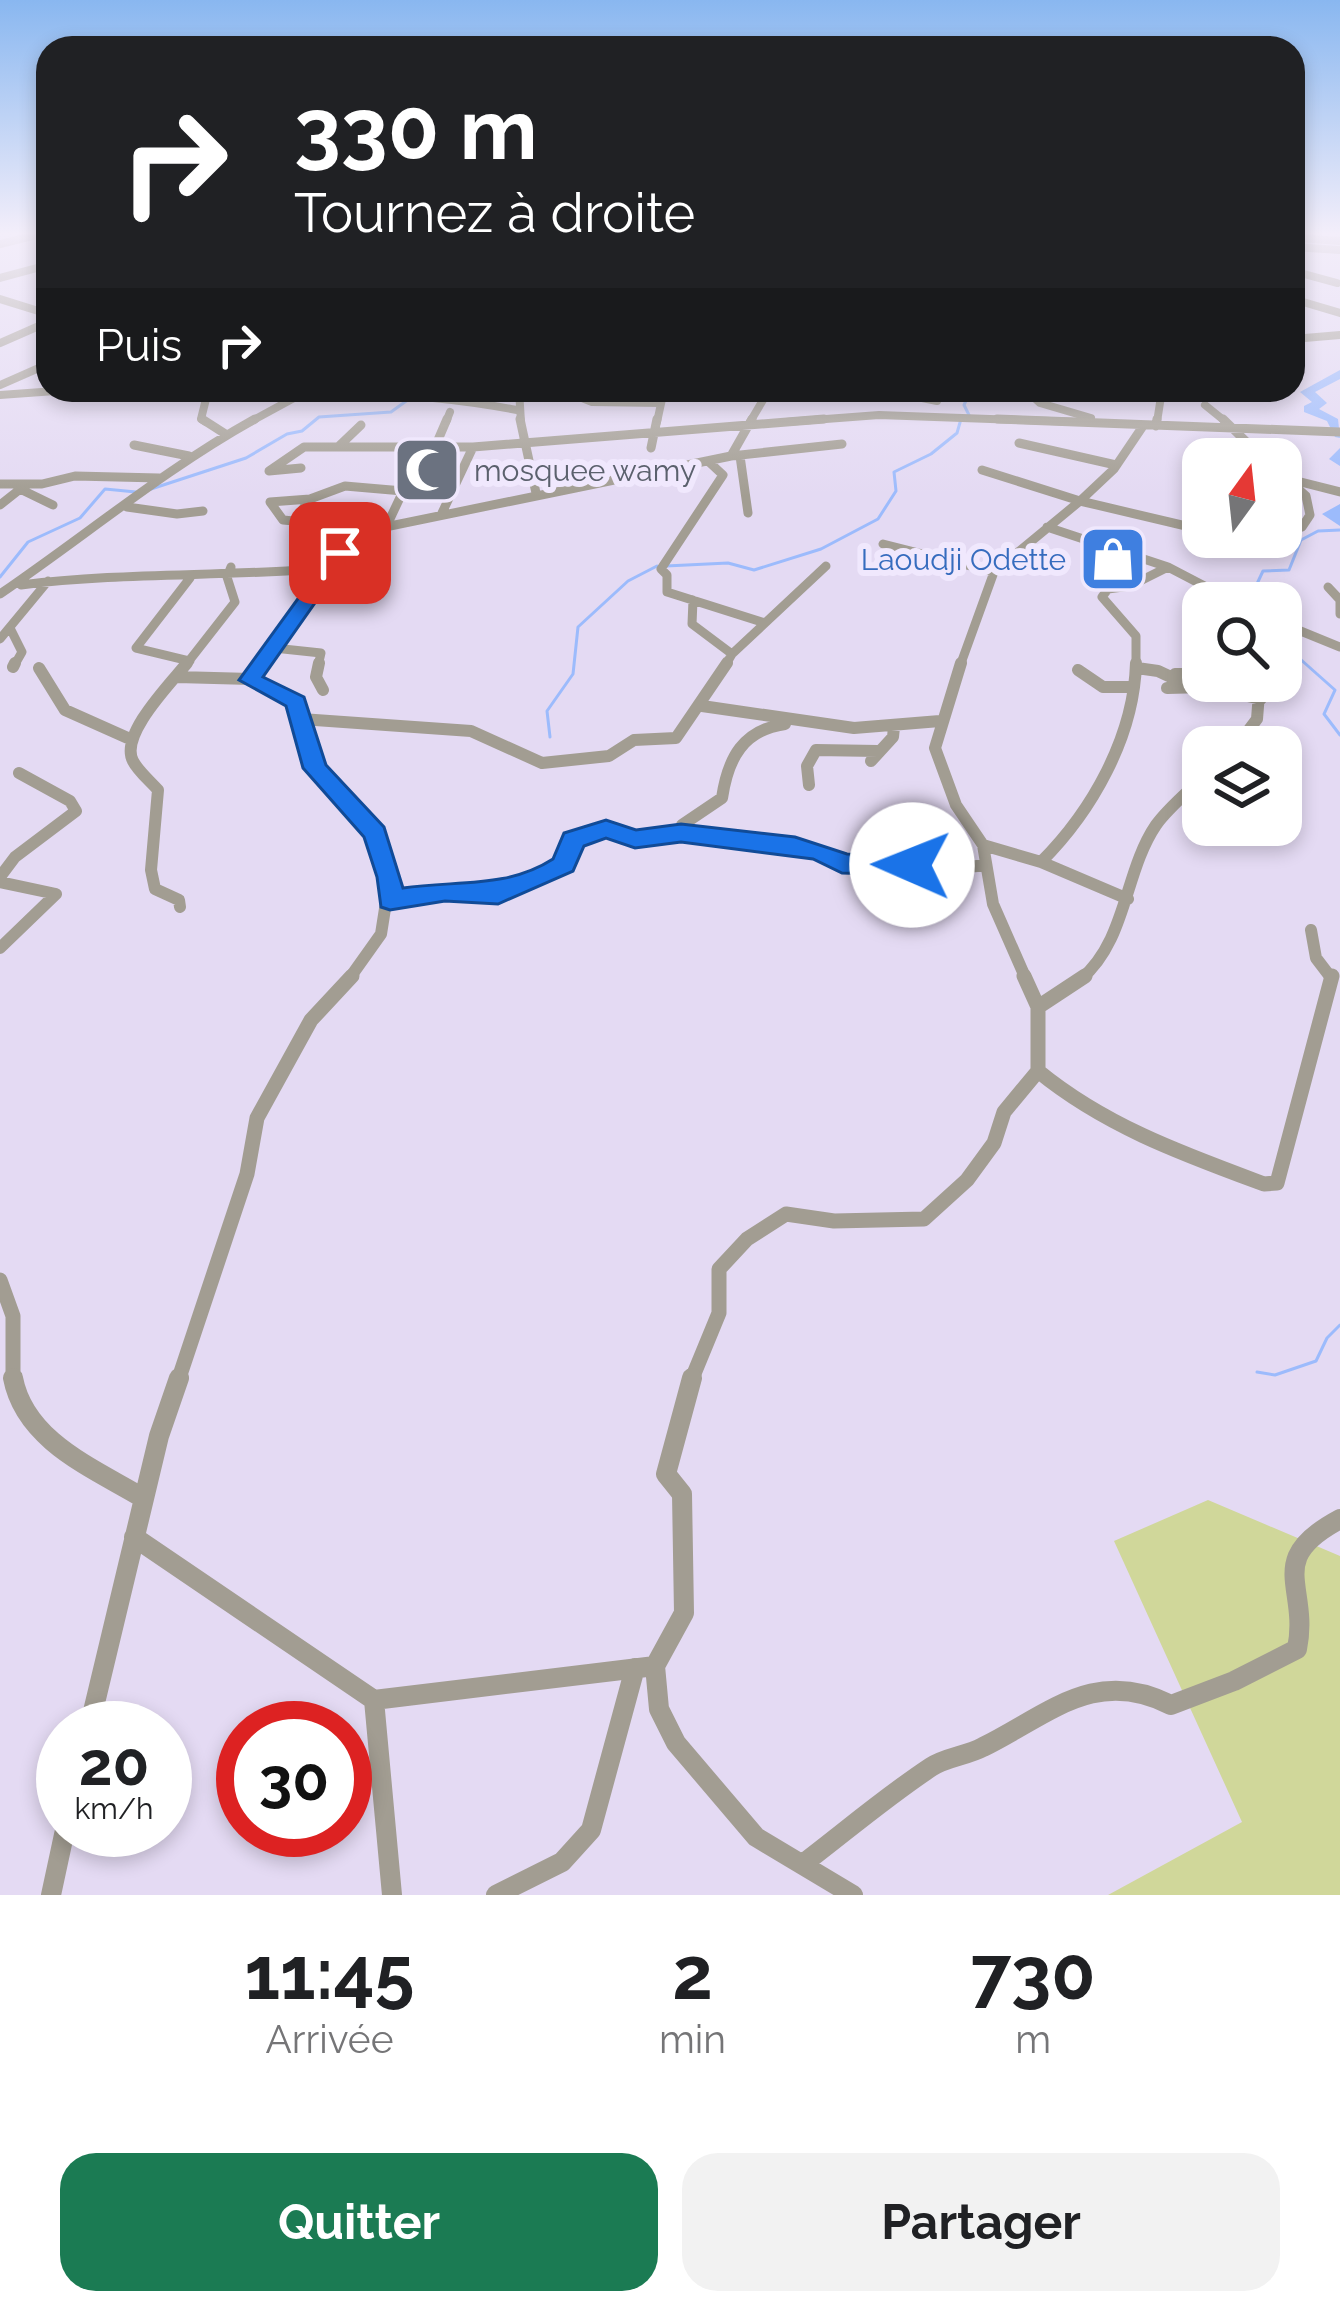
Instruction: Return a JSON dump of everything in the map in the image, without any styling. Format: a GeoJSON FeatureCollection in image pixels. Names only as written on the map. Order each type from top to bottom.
{"type":"FeatureCollection","features":[{"type":"Feature","properties":{"kind":"street"},"geometry":{"type":"LineString","coordinates":[[0,343],[36,324]]}},
{"type":"Feature","properties":{"kind":"street"},"geometry":{"type":"LineString","coordinates":[[1305,337],[1340,335]]}},
{"type":"Feature","properties":{"kind":"street"},"geometry":{"type":"LineString","coordinates":[[0,385],[36,369]]}},
{"type":"Feature","properties":{"kind":"street"},"geometry":{"type":"LineString","coordinates":[[13,379],[36,389]]}},
{"type":"Feature","properties":{"kind":"street"},"geometry":{"type":"LineString","coordinates":[[0,395],[36,395]]}},
{"type":"Feature","properties":{"kind":"street"},"geometry":{"type":"LineString","coordinates":[[205,402],[201,419],[227,435]]}},
{"type":"Feature","properties":{"kind":"street"},"geometry":{"type":"LineString","coordinates":[[0,594],[127,507],[189,456],[287,402]]}},
{"type":"Feature","properties":{"kind":"street"},"geometry":{"type":"LineString","coordinates":[[464,402],[517,410]]}},
{"type":"Feature","properties":{"kind":"street"},"geometry":{"type":"LineString","coordinates":[[518,402],[536,494]]}},
{"type":"Feature","properties":{"kind":"street"},"geometry":{"type":"LineString","coordinates":[[592,402],[661,403],[650,448]]}},
{"type":"Feature","properties":{"kind":"street"},"geometry":{"type":"LineString","coordinates":[[748,513],[735,456],[763,402]]}},
{"type":"Feature","properties":{"kind":"street"},"geometry":{"type":"LineString","coordinates":[[933,418],[936,402]]}},
{"type":"Feature","properties":{"kind":"street"},"geometry":{"type":"LineString","coordinates":[[1044,402],[1112,424]]}},
{"type":"Feature","properties":{"kind":"street"},"geometry":{"type":"LineString","coordinates":[[1156,426],[1160,402]]}},
{"type":"Feature","properties":{"kind":"street"},"geometry":{"type":"LineString","coordinates":[[1204,405],[1245,438]]}},
{"type":"Feature","properties":{"kind":"street"},"geometry":{"type":"LineString","coordinates":[[388,523],[449,412]]}},
{"type":"Feature","properties":{"kind":"street"},"geometry":{"type":"LineString","coordinates":[[301,468],[269,471],[297,449],[472,447],[862,415],[1340,432]]}},
{"type":"Feature","properties":{"kind":"street"},"geometry":{"type":"LineString","coordinates":[[338,447],[361,425]]}},
{"type":"Feature","properties":{"kind":"street"},"geometry":{"type":"LineString","coordinates":[[1143,426],[1116,465],[1081,502],[994,572],[934,748],[940,771],[982,845],[993,904],[1038,1007],[1038,1071],[1076,1106],[1172,1149],[1264,1184],[1277,1183],[1333,984],[1316,958],[1311,930]]}},
{"type":"Feature","properties":{"kind":"street"},"geometry":{"type":"LineString","coordinates":[[1018,443],[1116,465]]}},
{"type":"Feature","properties":{"kind":"street"},"geometry":{"type":"LineString","coordinates":[[250,680],[356,533],[735,456],[842,444]]}},
{"type":"Feature","properties":{"kind":"street"},"geometry":{"type":"LineString","coordinates":[[134,445],[189,456]]}},
{"type":"Feature","properties":{"kind":"street"},"geometry":{"type":"LineString","coordinates":[[442,512],[472,447]]}},
{"type":"Feature","properties":{"kind":"street"},"geometry":{"type":"LineString","coordinates":[[708,461],[723,475],[661,568],[667,575],[667,592],[764,623]]}},
{"type":"Feature","properties":{"kind":"street"},"geometry":{"type":"LineString","coordinates":[[982,470],[1081,502],[1182,525]]}},
{"type":"Feature","properties":{"kind":"street"},"geometry":{"type":"LineString","coordinates":[[0,484],[22,487],[75,476],[152,485]]}},
{"type":"Feature","properties":{"kind":"street"},"geometry":{"type":"LineString","coordinates":[[1302,481],[1340,492]]}},
{"type":"Feature","properties":{"kind":"street"},"geometry":{"type":"LineString","coordinates":[[310,499],[345,486],[403,491]]}},
{"type":"Feature","properties":{"kind":"street"},"geometry":{"type":"LineString","coordinates":[[22,487],[53,505]]}},
{"type":"Feature","properties":{"kind":"street"},"geometry":{"type":"LineString","coordinates":[[0,505],[22,487]]}},
{"type":"Feature","properties":{"kind":"street"},"geometry":{"type":"LineString","coordinates":[[1302,492],[1310,515],[1302,526]]}},
{"type":"Feature","properties":{"kind":"street"},"geometry":{"type":"LineString","coordinates":[[127,507],[177,514],[203,511]]}},
{"type":"Feature","properties":{"kind":"street"},"geometry":{"type":"LineString","coordinates":[[1047,527],[1168,567],[1197,582]]}},
{"type":"Feature","properties":{"kind":"street"},"geometry":{"type":"LineString","coordinates":[[883,544],[994,572]]}},
{"type":"Feature","properties":{"kind":"street"},"geometry":{"type":"LineString","coordinates":[[301,719],[348,719],[387,728],[457,728],[489,736],[542,763],[609,756],[634,740],[676,738],[702,706],[732,654],[826,566]]}},
{"type":"Feature","properties":{"kind":"street"},"geometry":{"type":"LineString","coordinates":[[1041,862],[1065,838],[1103,779],[1137,668],[1132,648],[1136,636],[1102,597],[1108,589],[1130,586],[1168,567]]}},
{"type":"Feature","properties":{"kind":"street"},"geometry":{"type":"LineString","coordinates":[[16,585],[329,568]]}},
{"type":"Feature","properties":{"kind":"street"},"geometry":{"type":"LineString","coordinates":[[180,907],[179,900],[155,889],[151,870],[158,790],[128,755],[130,739],[236,602],[229,572]]}},
{"type":"Feature","properties":{"kind":"street"},"geometry":{"type":"LineString","coordinates":[[190,578],[136,647],[190,661]]}},
{"type":"Feature","properties":{"kind":"street"},"geometry":{"type":"LineString","coordinates":[[0,639],[48,581]]}},
{"type":"Feature","properties":{"kind":"street"},"geometry":{"type":"LineString","coordinates":[[1328,587],[1340,600],[1340,614]]}},
{"type":"Feature","properties":{"kind":"street"},"geometry":{"type":"LineString","coordinates":[[693,599],[692,624],[732,654]]}},
{"type":"Feature","properties":{"kind":"street"},"geometry":{"type":"LineString","coordinates":[[10,628],[22,652],[13,667]]}},
{"type":"Feature","properties":{"kind":"street"},"geometry":{"type":"LineString","coordinates":[[1302,632],[1340,647]]}},
{"type":"Feature","properties":{"kind":"street"},"geometry":{"type":"LineString","coordinates":[[274,648],[321,653],[316,677],[323,689]]}},
{"type":"Feature","properties":{"kind":"street"},"geometry":{"type":"LineString","coordinates":[[39,668],[56,704],[79,719],[130,739]]}},
{"type":"Feature","properties":{"kind":"street"},"geometry":{"type":"LineString","coordinates":[[1137,668],[1182,675]]}},
{"type":"Feature","properties":{"kind":"street"},"geometry":{"type":"LineString","coordinates":[[1078,670],[1103,687],[1132,687]]}},
{"type":"Feature","properties":{"kind":"street"},"geometry":{"type":"LineString","coordinates":[[1158,670],[1182,683]]}},
{"type":"Feature","properties":{"kind":"street"},"geometry":{"type":"LineString","coordinates":[[95,1701],[159,1436],[248,1174],[257,1118],[311,1020],[381,934],[390,900],[390,877],[375,834],[315,768],[292,696],[250,680],[177,677]]}},
{"type":"Feature","properties":{"kind":"street"},"geometry":{"type":"LineString","coordinates":[[1167,688],[1182,687]]}},
{"type":"Feature","properties":{"kind":"street"},"geometry":{"type":"LineString","coordinates":[[702,706],[832,724]]}},
{"type":"Feature","properties":{"kind":"street"},"geometry":{"type":"LineString","coordinates":[[681,833],[682,825],[696,812],[706,811],[722,798],[735,747],[764,725],[894,727],[940,721]]}},
{"type":"Feature","properties":{"kind":"street"},"geometry":{"type":"LineString","coordinates":[[809,784],[807,766],[817,750],[875,756],[893,737],[894,727]]}},
{"type":"Feature","properties":{"kind":"street"},"geometry":{"type":"LineString","coordinates":[[0,948],[56,894],[0,879],[15,857],[76,811],[70,801],[19,773]]}},
{"type":"Feature","properties":{"kind":"street"},"geometry":{"type":"LineString","coordinates":[[1038,1007],[1064,994],[1096,967],[1155,826],[1182,798]]}},
{"type":"Feature","properties":{"kind":"street"},"geometry":{"type":"LineString","coordinates":[[390,900],[445,892],[498,894],[552,872],[564,864],[573,840],[606,829],[635,839],[681,833],[807,849],[842,864],[891,862],[932,871],[986,865]]}},
{"type":"Feature","properties":{"kind":"street"},"geometry":{"type":"LineString","coordinates":[[982,845],[1041,862],[1128,899]]}},
{"type":"Feature","properties":{"kind":"street"},"geometry":{"type":"LineString","coordinates":[[496,1895],[559,1867],[578,1852],[591,1830],[645,1667],[684,1613],[682,1494],[666,1474],[682,1400],[718,1312],[719,1269],[747,1240],[786,1214],[835,1221],[925,1220],[967,1180],[994,1142],[1004,1112],[1038,1071]]}},
{"type":"Feature","properties":{"kind":"street"},"geometry":{"type":"LineString","coordinates":[[0,1280],[8,1291],[15,1330],[13,1385],[37,1429],[143,1498]]}},
{"type":"Feature","properties":{"kind":"street"},"geometry":{"type":"LineString","coordinates":[[804,1863],[935,1763],[980,1749],[1062,1702],[1110,1689],[1144,1691],[1171,1705],[1234,1681],[1297,1649],[1303,1620],[1293,1593],[1296,1557],[1308,1537],[1340,1519]]}},
{"type":"Feature","properties":{"kind":"street"},"geometry":{"type":"LineString","coordinates":[[134,1537],[374,1700],[645,1667]]}},
{"type":"Feature","properties":{"kind":"street"},"geometry":{"type":"LineString","coordinates":[[645,1667],[661,1687],[659,1709],[676,1743],[756,1837],[853,1895]]}},
{"type":"Feature","properties":{"kind":"street"},"geometry":{"type":"LineString","coordinates":[[374,1700],[392,1895]]}},
{"type":"Feature","properties":{"kind":"street"},"geometry":{"type":"LineString","coordinates":[[51,1895],[59,1857]]}},
{"type":"Feature","properties":{"kind":"green space"},"geometry":{"type":"Polygon","coordinates":[[[1208,1500],[1340,1556],[1340,1895],[1108,1895],[1242,1822],[1114,1541],[1208,1500]]]}},
{"type":"Feature","properties":{"kind":"waterway"},"geometry":{"type":"LineString","coordinates":[[1340,374],[1306,392],[1321,403],[1309,409],[1332,419],[1340,434]]}},
{"type":"Feature","properties":{"kind":"waterway"},"geometry":{"type":"LineString","coordinates":[[151,489],[246,458],[287,434],[302,431],[319,417],[391,412],[405,402]]}},
{"type":"Feature","properties":{"kind":"waterway"},"geometry":{"type":"LineString","coordinates":[[965,402],[969,415]]}},
{"type":"Feature","properties":{"kind":"waterway"},"geometry":{"type":"LineString","coordinates":[[666,566],[728,563],[754,570],[821,549],[878,519],[896,491],[894,472],[931,454],[957,433],[961,419]]}},
{"type":"Feature","properties":{"kind":"waterway"},"geometry":{"type":"LineString","coordinates":[[1340,452],[1336,459],[1340,462]]}},
{"type":"Feature","properties":{"kind":"waterway"},"geometry":{"type":"LineString","coordinates":[[0,577],[28,542],[80,518],[105,489],[136,492]]}},
{"type":"Feature","properties":{"kind":"waterway"},"geometry":{"type":"LineString","coordinates":[[1340,508],[1329,514],[1340,522]]}},
{"type":"Feature","properties":{"kind":"waterway"},"geometry":{"type":"LineString","coordinates":[[1258,582],[1263,571],[1289,570],[1301,540],[1318,531],[1340,530]]}},
{"type":"Feature","properties":{"kind":"waterway"},"geometry":{"type":"LineString","coordinates":[[550,737],[547,711],[573,674],[578,627],[628,581],[657,566]]}},
{"type":"Feature","properties":{"kind":"waterway"},"geometry":{"type":"LineString","coordinates":[[1302,661],[1335,690],[1324,714],[1340,735]]}},
{"type":"Feature","properties":{"kind":"waterway"},"geometry":{"type":"LineString","coordinates":[[1257,1372],[1275,1375],[1316,1361],[1327,1338],[1340,1325]]}},
{"type":"Feature","properties":{"kind":"place","name":"mosquee wamy"},"geometry":{"type":"Point","coordinates":[427,470]}},
{"type":"Feature","properties":{"kind":"place","name":"Laoudji Odette"},"geometry":{"type":"Point","coordinates":[1113,559]}},
{"type":"Feature","properties":{"kind":"route"},"geometry":{"type":"LineString","coordinates":[[340,553],[250,680],[292,696],[296,702],[315,768],[375,834],[390,877],[390,900],[445,892],[498,894],[552,872],[564,864],[573,840],[606,829],[635,839],[681,833],[764,847],[795,847],[819,851],[842,864],[912,865]]}}]}
